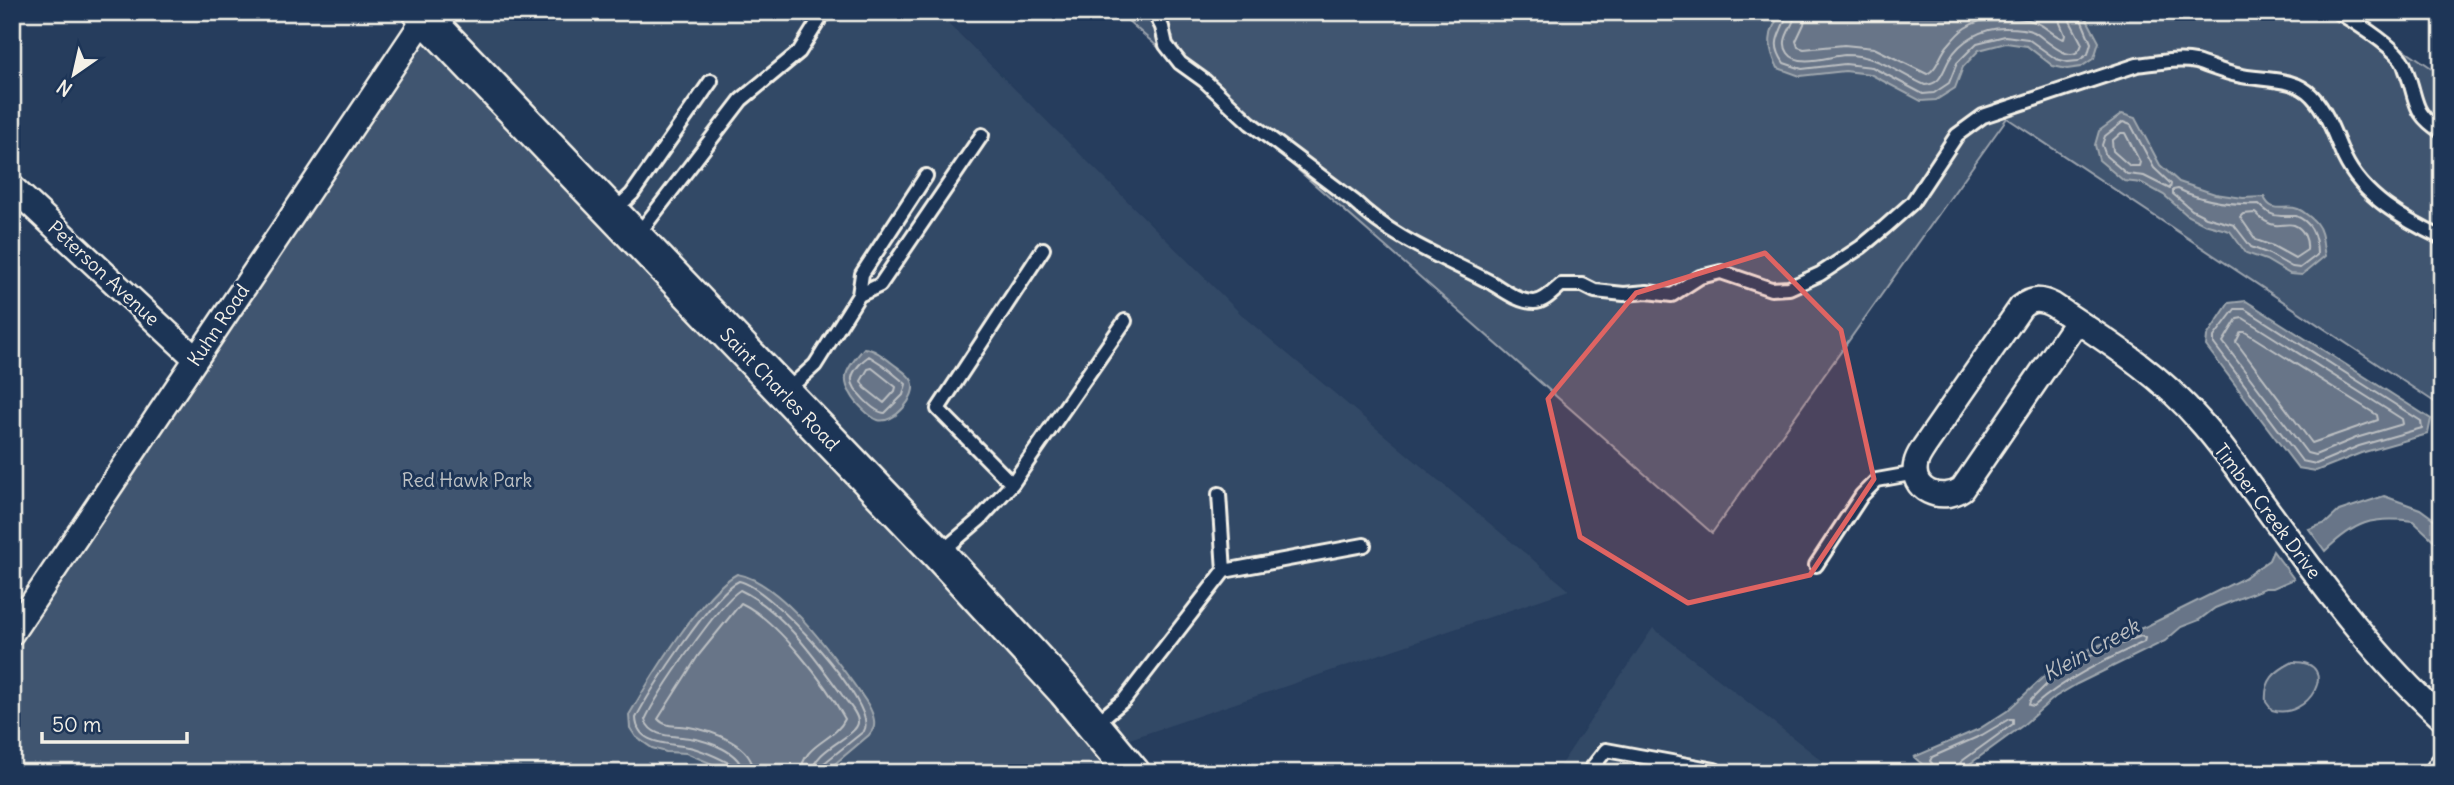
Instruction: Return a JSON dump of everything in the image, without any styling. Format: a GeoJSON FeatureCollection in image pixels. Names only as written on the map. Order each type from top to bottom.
{"type":"FeatureCollection","features":[{"type":"Feature","properties":{"kind":"street","name":"Saint Charles Road"},"geometry":{"type":"LineString","coordinates":[[425,14],[939,554],[1133,773]]}},
{"type":"Feature","properties":{"kind":"street","name":"Kuhn Road"},"geometry":{"type":"LineString","coordinates":[[12,633],[425,14]]}},
{"type":"Feature","properties":{"kind":"street","name":"Peterson Avenue"},"geometry":{"type":"LineString","coordinates":[[12,187],[196,359]]}},
{"type":"Feature","properties":{"kind":"street","name":"Timber Creek Drive"},"geometry":{"type":"LineString","coordinates":[[1916,473],[1917,458],[2021,307],[2034,300],[2043,300],[2132,358],[2163,383],[2200,420],[2368,643],[2442,718]]}},
{"type":"Feature","properties":{"kind":"street"},"geometry":{"type":"LineString","coordinates":[[1916,473],[1922,487],[1934,495],[1944,497],[1962,489],[2077,321]]}},
{"type":"Feature","properties":{"kind":"street"},"geometry":{"type":"LineString","coordinates":[[2436,773],[2442,764]]}},
{"type":"Feature","properties":{"kind":"lane"},"geometry":{"type":"LineString","coordinates":[[636,237],[741,100],[799,52],[824,12]]}},
{"type":"Feature","properties":{"kind":"lane"},"geometry":{"type":"LineString","coordinates":[[1149,12],[1154,14],[1162,27],[1166,45],[1180,63],[1205,81],[1250,123],[1355,202],[1367,214],[1394,233],[1452,265],[1509,294],[1533,302],[1547,297],[1561,285],[1583,285],[1605,292],[1672,295],[1700,277],[1721,272],[1771,289],[1789,288],[1820,274],[1861,247],[1885,227],[1912,203],[1957,135],[1983,116],[2137,65],[2162,62],[2194,62],[2235,75],[2297,85],[2312,96],[2329,121],[2345,159],[2360,182],[2389,209],[2442,238]]}},
{"type":"Feature","properties":{"kind":"lane"},"geometry":{"type":"LineString","coordinates":[[2338,12],[2401,59],[2411,84],[2416,108],[2430,124],[2442,132]]}},
{"type":"Feature","properties":{"kind":"lane"},"geometry":{"type":"LineString","coordinates":[[612,213],[632,194],[711,81]]}},
{"type":"Feature","properties":{"kind":"lane"},"geometry":{"type":"LineString","coordinates":[[859,295],[880,285],[982,135]]}},
{"type":"Feature","properties":{"kind":"lane"},"geometry":{"type":"LineString","coordinates":[[784,393],[815,365],[859,295],[862,274],[926,176]]}},
{"type":"Feature","properties":{"kind":"lane"},"geometry":{"type":"LineString","coordinates":[[1012,484],[938,409],[1043,249]]}},
{"type":"Feature","properties":{"kind":"lane"},"geometry":{"type":"LineString","coordinates":[[939,554],[980,519],[1012,484],[1125,321]]}},
{"type":"Feature","properties":{"kind":"lane"},"geometry":{"type":"LineString","coordinates":[[1816,565],[1861,495],[1877,480],[1916,473]]}},
{"type":"Feature","properties":{"kind":"lane"},"geometry":{"type":"LineString","coordinates":[[1093,725],[1125,699],[1224,571],[1219,494]]}},
{"type":"Feature","properties":{"kind":"lane"},"geometry":{"type":"LineString","coordinates":[[1224,571],[1364,545]]}},
{"type":"Feature","properties":{"kind":"lane"},"geometry":{"type":"LineString","coordinates":[[1588,773],[1606,750],[1715,770]]}},
{"type":"Feature","properties":{"kind":"highlighted area"},"geometry":{"type":"Polygon","coordinates":[[[1765,253],[1841,330],[1874,479],[1810,575],[1688,603],[1580,537],[1548,399],[1636,293],[1765,253]]]}},
{"type":"Feature","properties":{"kind":"shaded area"},"geometry":{"type":"Polygon","coordinates":[[[429,12],[937,12],[1246,319],[1569,590],[1121,742],[429,12]]]}},
{"type":"Feature","properties":{"kind":"shaded area"},"geometry":{"type":"Polygon","coordinates":[[[1653,628],[1838,773],[1555,773],[1653,628]]]}},
{"type":"Feature","properties":{"kind":"green space"},"geometry":{"type":"Polygon","coordinates":[[[1118,12],[2349,12],[2442,75],[2442,407],[2007,118],[1712,533],[1118,12]]]}},
{"type":"Feature","properties":{"kind":"green space","name":"Red Hawk Park"},"geometry":{"type":"Polygon","coordinates":[[[425,14],[1133,773],[12,773],[12,638],[425,14]]]}},
{"type":"Feature","properties":{"kind":"green space"},"geometry":{"type":"Polygon","coordinates":[[[2293,662],[2308,664],[2316,671],[2318,680],[2315,690],[2308,700],[2297,707],[2285,711],[2272,710],[2266,702],[2269,682],[2276,673],[2293,662]]]}},
{"type":"Feature","properties":{"kind":"water"},"geometry":{"type":"Polygon","coordinates":[[[1782,12],[2083,12],[2099,42],[2094,58],[2081,67],[2067,69],[2053,66],[2027,46],[2006,43],[1979,50],[1963,67],[1955,88],[1936,100],[1921,101],[1870,74],[1845,71],[1800,76],[1778,68],[1770,40],[1773,26],[1782,12]]]}},
{"type":"Feature","properties":{"kind":"water"},"geometry":{"type":"Polygon","coordinates":[[[2122,114],[2135,118],[2160,165],[2179,182],[2215,194],[2243,198],[2264,197],[2271,206],[2298,209],[2305,213],[2319,227],[2325,256],[2302,275],[2290,274],[2266,260],[2246,253],[2230,231],[2204,224],[2188,216],[2164,195],[2142,183],[2124,181],[2099,160],[2095,145],[2099,131],[2122,114]]]}},
{"type":"Feature","properties":{"kind":"water"},"geometry":{"type":"Polygon","coordinates":[[[2246,301],[2431,419],[2428,434],[2361,453],[2316,471],[2298,468],[2206,346],[2207,336],[2229,303],[2246,301]]]}},
{"type":"Feature","properties":{"kind":"water"},"geometry":{"type":"Polygon","coordinates":[[[864,348],[883,356],[912,381],[912,394],[903,408],[891,418],[874,418],[856,401],[847,387],[848,370],[864,348]]]}},
{"type":"Feature","properties":{"kind":"water"},"geometry":{"type":"Polygon","coordinates":[[[2384,496],[2420,509],[2442,525],[2442,548],[2413,521],[2386,520],[2365,523],[2346,533],[2325,551],[2309,529],[2326,523],[2339,511],[2384,496]]]}},
{"type":"Feature","properties":{"kind":"water"},"geometry":{"type":"Polygon","coordinates":[[[2273,551],[2294,579],[2215,608],[2199,620],[2181,627],[2165,641],[2077,684],[2055,697],[1961,773],[1932,773],[1914,757],[1979,729],[2007,711],[2051,670],[2087,650],[2147,626],[2244,578],[2269,560],[2273,551]]]}},
{"type":"Feature","properties":{"kind":"water"},"geometry":{"type":"Polygon","coordinates":[[[737,574],[753,579],[769,589],[802,619],[831,653],[870,709],[874,727],[869,735],[824,773],[734,773],[686,753],[652,748],[636,737],[630,728],[629,715],[678,638],[709,598],[737,574]]]}},
{"type":"Feature","properties":{"kind":"waterway","name":"Klein Creek"},"geometry":{"type":"LineString","coordinates":[[1921,773],[1936,767]]}}]}
